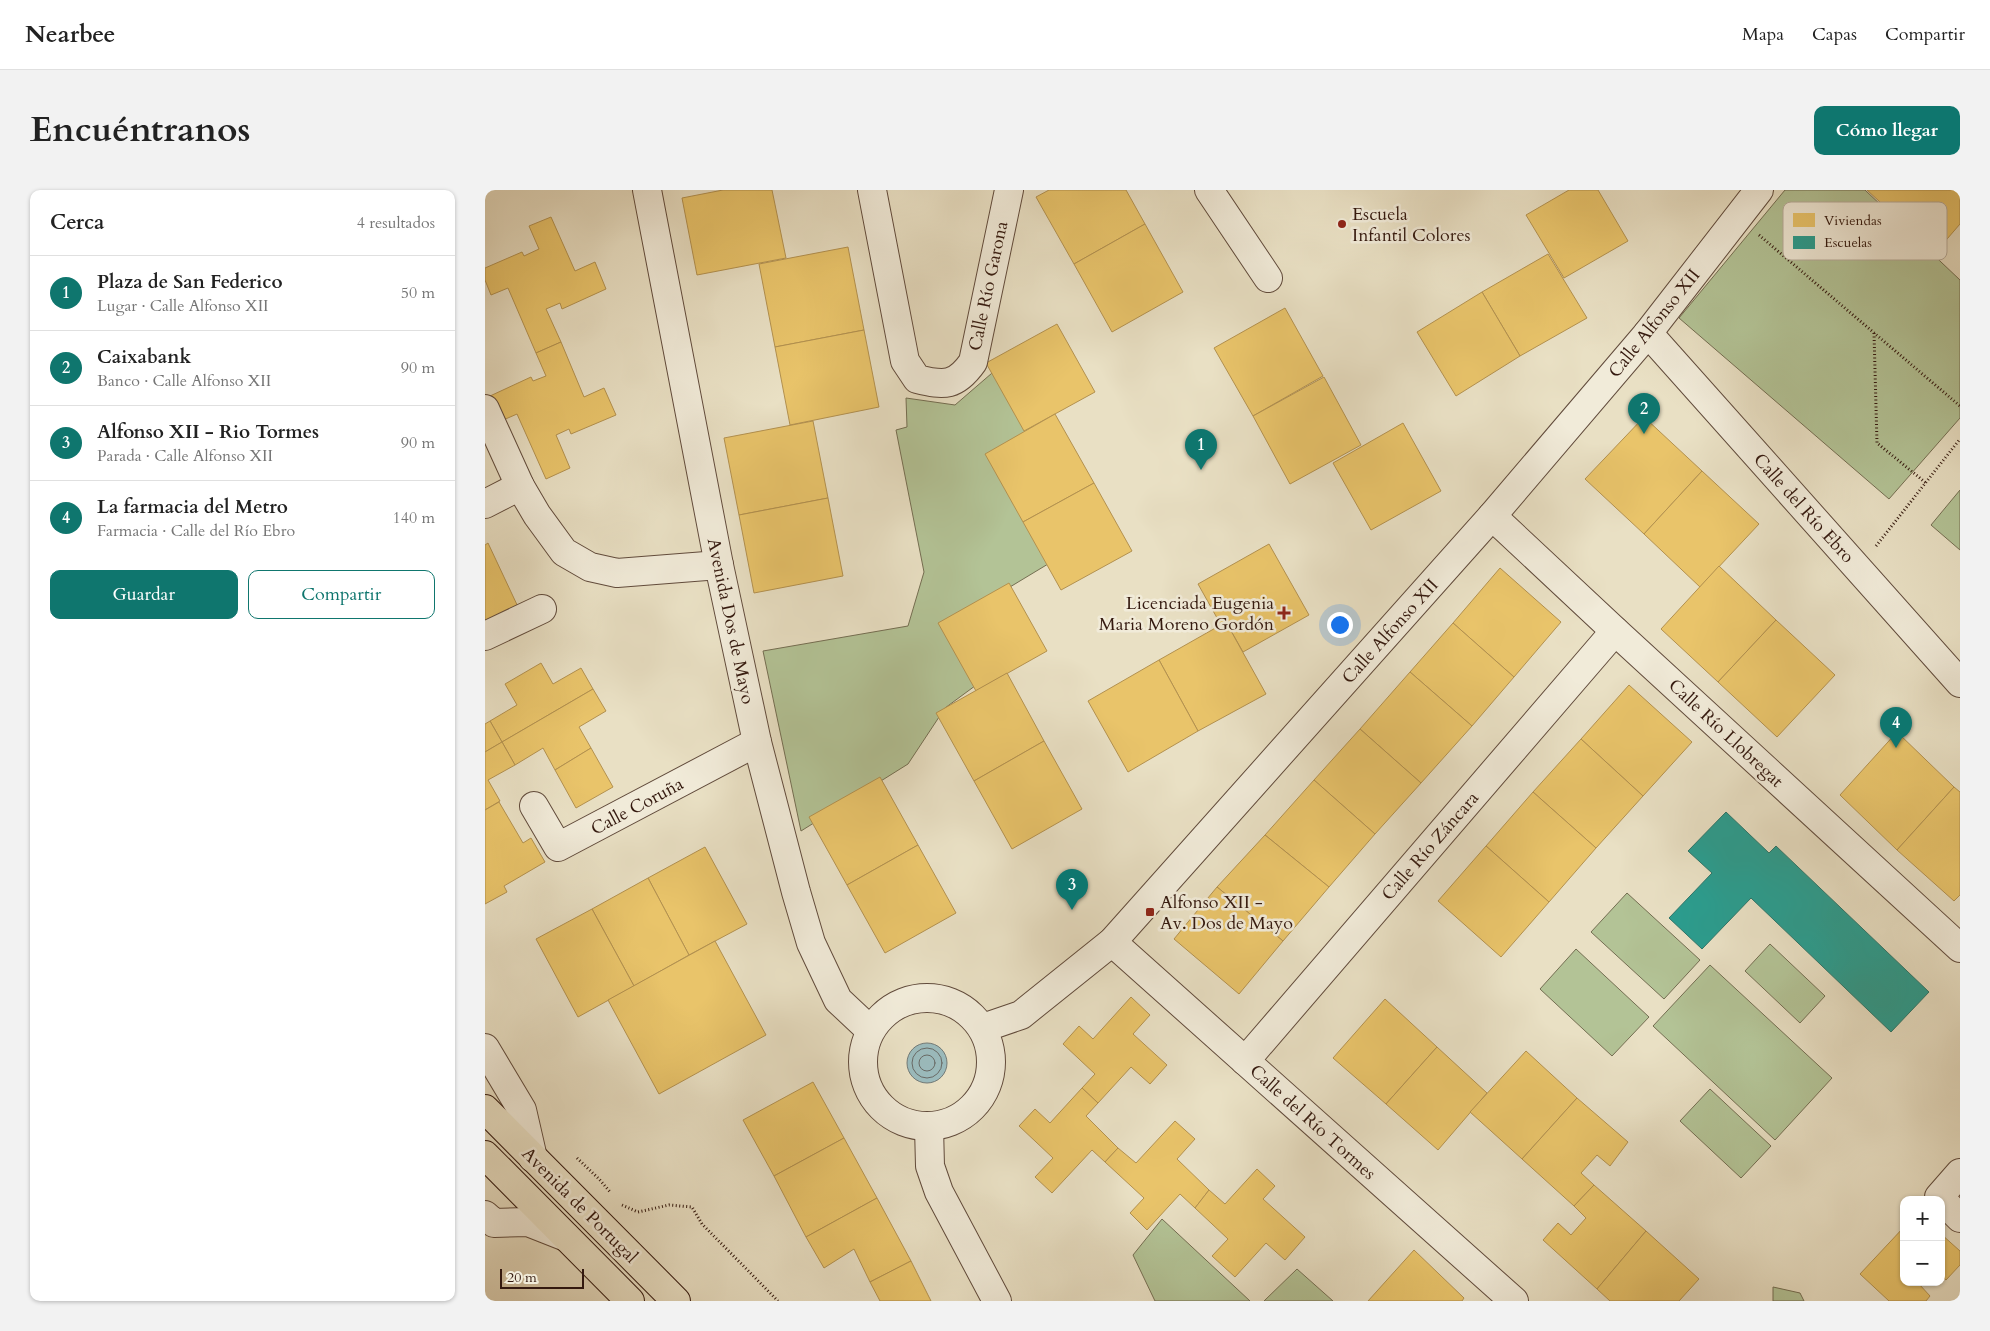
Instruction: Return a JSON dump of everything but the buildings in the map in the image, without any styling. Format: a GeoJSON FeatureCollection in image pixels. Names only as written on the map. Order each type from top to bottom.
{"type":"FeatureCollection","features":[{"type":"Feature","properties":{"kind":"main road","name":"Avenida de Portugal"},"geometry":{"type":"LineString","coordinates":[[485,1109],[676,1301]]}},
{"type":"Feature","properties":{"kind":"main road","name":"Avenida de Portugal"},"geometry":{"type":"LineString","coordinates":[[485,1155],[630,1301]]}},
{"type":"Feature","properties":{"kind":"street","name":"Avenida Dos de Mayo"},"geometry":{"type":"LineString","coordinates":[[647,190],[719,565],[757,742],[811,943],[838,1000],[871,1030]]}},
{"type":"Feature","properties":{"kind":"street","name":"Calle Río Garona"},"geometry":{"type":"LineString","coordinates":[[872,190],[905,361],[917,379],[940,384],[962,377],[973,362],[1009,190]]}},
{"type":"Feature","properties":{"kind":"street"},"geometry":{"type":"LineString","coordinates":[[1209,190],[1268,278]]}},
{"type":"Feature","properties":{"kind":"street","name":"Calle Alfonso XII"},"geometry":{"type":"LineString","coordinates":[[983,1028],[1021,1015],[1113,942],[1492,516],[1648,333],[1759,190]]}},
{"type":"Feature","properties":{"kind":"street","name":"Calle del Río Ebro"},"geometry":{"type":"LineString","coordinates":[[1648,333],[1960,682]]}},
{"type":"Feature","properties":{"kind":"street"},"geometry":{"type":"LineString","coordinates":[[485,409],[520,486],[537,515],[564,552],[590,567],[617,573],[719,565]]}},
{"type":"Feature","properties":{"kind":"street"},"geometry":{"type":"LineString","coordinates":[[485,504],[520,486]]}},
{"type":"Feature","properties":{"kind":"street","name":"Calle Río Llobregat"},"geometry":{"type":"LineString","coordinates":[[1492,516],[1960,948]]}},
{"type":"Feature","properties":{"kind":"street"},"geometry":{"type":"LineString","coordinates":[[485,636],[542,609]]}},
{"type":"Feature","properties":{"kind":"street","name":"Calle Río Záncara"},"geometry":{"type":"LineString","coordinates":[[1245,1061],[1615,631]]}},
{"type":"Feature","properties":{"kind":"street","name":"Calle Coruña"},"geometry":{"type":"LineString","coordinates":[[534,806],[558,847],[757,742]]}},
{"type":"Feature","properties":{"kind":"street","name":"Calle del Río Tormes"},"geometry":{"type":"LineString","coordinates":[[1113,942],[1514,1301]]}},
{"type":"Feature","properties":{"kind":"street"},"geometry":{"type":"LineString","coordinates":[[926,996],[948,1000],[968,1011],[983,1028],[991,1049],[991,1072],[984,1093],[970,1111],[951,1122],[929,1127],[910,1124],[892,1116],[877,1103],[867,1087],[863,1068],[864,1048],[871,1030],[885,1012],[898,1004],[926,996]]}},
{"type":"Feature","properties":{"kind":"street"},"geometry":{"type":"LineString","coordinates":[[485,1048],[522,1110],[533,1158]]}},
{"type":"Feature","properties":{"kind":"street"},"geometry":{"type":"LineString","coordinates":[[929,1127],[931,1166],[939,1192],[997,1301]]}},
{"type":"Feature","properties":{"kind":"street"},"geometry":{"type":"LineString","coordinates":[[1960,1173],[1939,1197],[1960,1218]]}},
{"type":"Feature","properties":{"kind":"street"},"geometry":{"type":"LineString","coordinates":[[485,1215],[495,1223],[529,1222],[566,1237]]}},
{"type":"Feature","properties":{"kind":"path"},"geometry":{"type":"LineString","coordinates":[[1738,217],[1783,255]]}},
{"type":"Feature","properties":{"kind":"path"},"geometry":{"type":"LineString","coordinates":[[1788,260],[1960,406]]}},
{"type":"Feature","properties":{"kind":"path"},"geometry":{"type":"LineString","coordinates":[[1874,333],[1877,443],[1926,483]]}},
{"type":"Feature","properties":{"kind":"path"},"geometry":{"type":"LineString","coordinates":[[1859,568],[1960,439]]}},
{"type":"Feature","properties":{"kind":"path"},"geometry":{"type":"LineString","coordinates":[[570,1152],[599,1178],[621,1205],[638,1212],[669,1205],[691,1207],[702,1224],[779,1301]]}},
{"type":"Feature","properties":{"kind":"green space"},"geometry":{"type":"Polygon","coordinates":[[[1785,190],[1865,190],[1878,202],[1783,202],[1783,260],[1939,260],[1960,280],[1960,418],[1889,499],[1679,318],[1785,190]]]}},
{"type":"Feature","properties":{"kind":"green space"},"geometry":{"type":"Polygon","coordinates":[[[999,367],[1033,427],[997,460],[1053,561],[952,622],[983,680],[945,708],[908,764],[801,831],[763,651],[908,626],[924,572],[896,430],[907,427],[906,398],[955,405],[999,367]]]}},
{"type":"Feature","properties":{"kind":"green space"},"geometry":{"type":"Polygon","coordinates":[[[1960,490],[1960,550],[1931,525],[1960,490]]]}},
{"type":"Feature","properties":{"kind":"green space"},"geometry":{"type":"Polygon","coordinates":[[[1627,893],[1700,960],[1664,999],[1591,932],[1627,893]]]}},
{"type":"Feature","properties":{"kind":"green space"},"geometry":{"type":"Polygon","coordinates":[[[1770,944],[1825,996],[1800,1023],[1745,971],[1770,944]]]}},
{"type":"Feature","properties":{"kind":"green space"},"geometry":{"type":"Polygon","coordinates":[[[1576,949],[1649,1017],[1612,1056],[1540,989],[1576,949]]]}},
{"type":"Feature","properties":{"kind":"green space"},"geometry":{"type":"Polygon","coordinates":[[[1710,965],[1832,1078],[1775,1140],[1653,1026],[1710,965]]]}},
{"type":"Feature","properties":{"kind":"green space"},"geometry":{"type":"Polygon","coordinates":[[[1710,1089],[1771,1146],[1741,1178],[1680,1121],[1710,1089]]]}},
{"type":"Feature","properties":{"kind":"green space"},"geometry":{"type":"Polygon","coordinates":[[[1162,1219],[1250,1301],[1155,1301],[1133,1255],[1162,1219]]]}},
{"type":"Feature","properties":{"kind":"green space"},"geometry":{"type":"Polygon","coordinates":[[[1297,1269],[1333,1301],[1264,1301],[1297,1269]]]}},
{"type":"Feature","properties":{"kind":"green space"},"geometry":{"type":"Polygon","coordinates":[[[1773,1287],[1800,1293],[1804,1301],[1773,1301],[1773,1287]]]}},
{"type":"Feature","properties":{"kind":"water"},"geometry":{"type":"Polygon","coordinates":[[[927,1043],[941,1049],[947,1063],[941,1077],[927,1083],[913,1077],[907,1063],[913,1049],[927,1043]]]}},
{"type":"Feature","properties":{"kind":"place","name":"Escuela Infantil Colores"},"geometry":{"type":"Point","coordinates":[1342,224]}},
{"type":"Feature","properties":{"kind":"place","name":"Caixabank"},"geometry":{"type":"Point","coordinates":[1644,434]}},
{"type":"Feature","properties":{"kind":"place","name":"Plaza de San Federico"},"geometry":{"type":"Point","coordinates":[1201,470]}},
{"type":"Feature","properties":{"kind":"place","name":"Licenciada Eugenia Maria Moreno Gordón"},"geometry":{"type":"Point","coordinates":[1284,613]}},
{"type":"Feature","properties":{"kind":"place","name":"La farmacia del Metro"},"geometry":{"type":"Point","coordinates":[1896,748]}},
{"type":"Feature","properties":{"kind":"place","name":"Alfonso XII - Rio Tormes"},"geometry":{"type":"Point","coordinates":[1072,910]}},
{"type":"Feature","properties":{"kind":"place","name":"Alfonso XII - Av. Dos de Mayo"},"geometry":{"type":"Point","coordinates":[1150,912]}}]}
